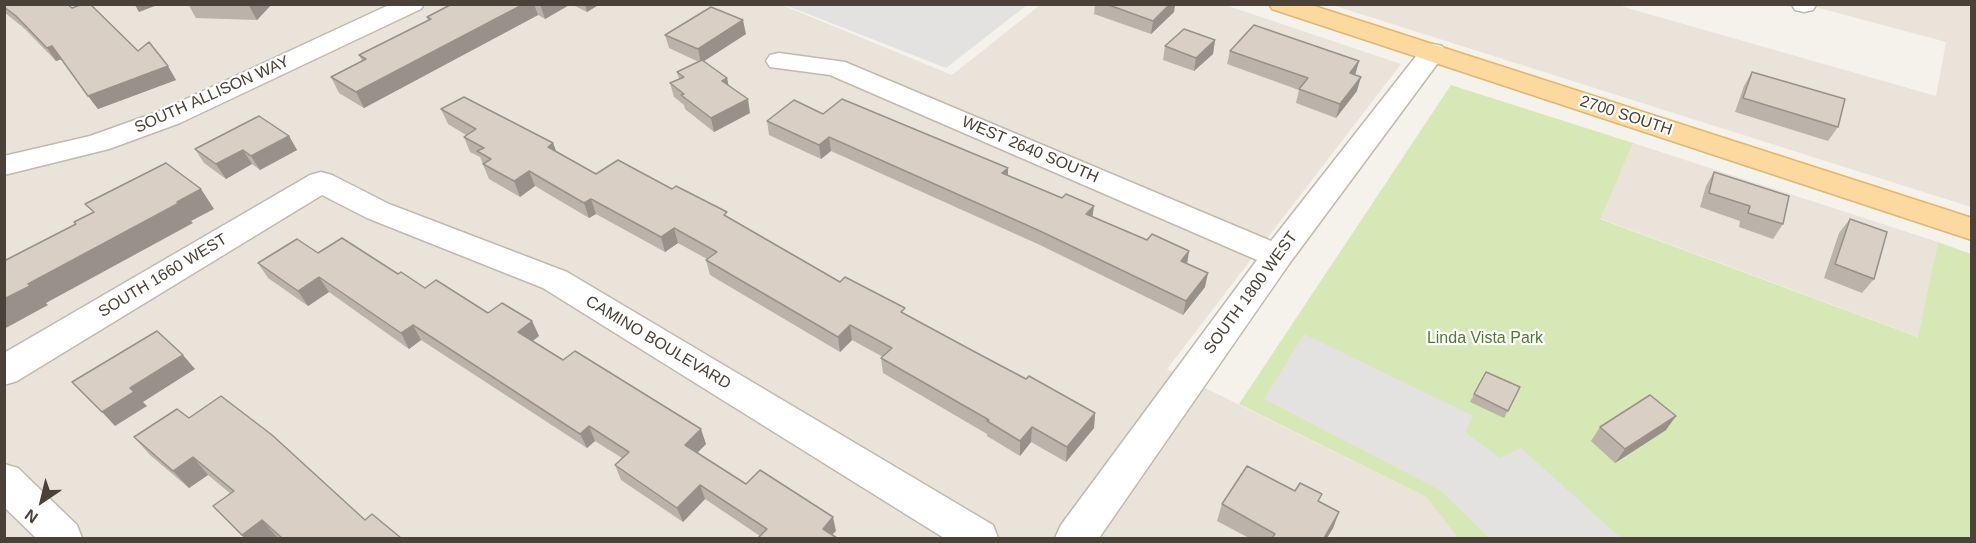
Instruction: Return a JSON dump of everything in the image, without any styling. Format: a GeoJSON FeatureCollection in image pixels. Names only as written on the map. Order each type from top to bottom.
{"type":"FeatureCollection","features":[{"type":"Feature","properties":{"kind":"main road","name":"2700 SOUTH"},"geometry":{"type":"LineString","coordinates":[[1281,4],[1971,229]]}},
{"type":"Feature","properties":{"kind":"street","name":"SOUTH ALLISON WAY"},"geometry":{"type":"LineString","coordinates":[[4,166],[99,143],[170,117],[412,4]]}},
{"type":"Feature","properties":{"kind":"street","name":"SOUTH 1800 WEST"},"geometry":{"type":"LineString","coordinates":[[1076,538],[1277,256],[1432,52]]}},
{"type":"Feature","properties":{"kind":"street","name":"WEST 2640 SOUTH"},"geometry":{"type":"LineString","coordinates":[[779,62],[836,68],[1277,256]]}},
{"type":"Feature","properties":{"kind":"street","name":"SOUTH 1660 WEST"},"geometry":{"type":"LineString","coordinates":[[4,371],[321,182]]}},
{"type":"Feature","properties":{"kind":"street","name":"CAMINO BOULEVARD"},"geometry":{"type":"LineString","coordinates":[[321,182],[378,211],[555,280],[978,538]]}},
{"type":"Feature","properties":{"kind":"street"},"geometry":{"type":"LineString","coordinates":[[4,480],[62,538]]}},
{"type":"Feature","properties":{"kind":"shaded area"},"geometry":{"type":"Polygon","coordinates":[[[1222,4],[1401,64],[1167,369],[1426,497],[1458,538],[5,538],[4,5],[782,5],[952,75],[1040,5],[1222,4]]]}},
{"type":"Feature","properties":{"kind":"shaded area"},"geometry":{"type":"Polygon","coordinates":[[[785,5],[1027,5],[946,68],[785,5]]]}},
{"type":"Feature","properties":{"kind":"shaded area"},"geometry":{"type":"Polygon","coordinates":[[[1332,5],[1617,5],[1936,96],[1946,42],[1808,5],[1971,5],[1971,207],[1332,5]]]}},
{"type":"Feature","properties":{"kind":"shaded area"},"geometry":{"type":"Polygon","coordinates":[[[1633,143],[1938,242],[1919,337],[1599,218],[1633,143]]]}},
{"type":"Feature","properties":{"kind":"shaded area"},"geometry":{"type":"Polygon","coordinates":[[[1304,334],[1473,416],[1465,432],[1500,458],[1521,448],[1621,538],[1489,538],[1440,490],[1264,399],[1304,334]]]}},
{"type":"Feature","properties":{"kind":"green space","name":"Linda Vista Park"},"geometry":{"type":"Polygon","coordinates":[[[1451,85],[1633,143],[1600,219],[1918,337],[1938,242],[1971,254],[1971,538],[1458,538],[1426,497],[1239,404],[1451,85]]]}},
{"type":"Feature","properties":{"kind":"building"},"geometry":{"type":"Polygon","coordinates":[[[4,4],[67,4],[72,8],[90,4],[138,51],[149,42],[168,66],[88,96],[52,46],[47,48],[4,7],[4,4]]]}},
{"type":"Feature","properties":{"kind":"building"},"geometry":{"type":"Polygon","coordinates":[[[452,4],[524,4],[356,92],[331,77],[366,59],[359,55],[431,19],[427,17],[452,4]]]}},
{"type":"Feature","properties":{"kind":"building"},"geometry":{"type":"Polygon","coordinates":[[[1106,4],[1170,4],[1153,21],[1106,4]]]}},
{"type":"Feature","properties":{"kind":"building"},"geometry":{"type":"Polygon","coordinates":[[[711,7],[743,20],[698,49],[665,35],[711,7]]]}},
{"type":"Feature","properties":{"kind":"building"},"geometry":{"type":"Polygon","coordinates":[[[1254,25],[1359,61],[1350,73],[1361,77],[1340,104],[1299,89],[1308,78],[1230,51],[1254,25]]]}},
{"type":"Feature","properties":{"kind":"building"},"geometry":{"type":"Polygon","coordinates":[[[1184,29],[1215,40],[1196,58],[1165,46],[1184,29]]]}},
{"type":"Feature","properties":{"kind":"building"},"geometry":{"type":"Polygon","coordinates":[[[702,60],[727,78],[722,81],[748,99],[711,118],[681,95],[684,94],[670,83],[684,77],[677,72],[702,60]]]}},
{"type":"Feature","properties":{"kind":"building"},"geometry":{"type":"Polygon","coordinates":[[[1752,72],[1845,99],[1838,127],[1743,98],[1752,72]]]}},
{"type":"Feature","properties":{"kind":"building"},"geometry":{"type":"Polygon","coordinates":[[[464,97],[553,143],[548,147],[596,174],[618,160],[672,189],[676,186],[727,212],[724,215],[840,282],[845,277],[905,308],[901,312],[1026,379],[1029,376],[1095,413],[1067,447],[1032,427],[1020,441],[987,421],[989,420],[881,358],[892,348],[850,325],[838,337],[706,260],[717,252],[674,228],[661,237],[591,199],[584,203],[529,171],[514,181],[483,164],[491,159],[477,151],[484,148],[464,137],[476,129],[441,109],[464,97]]]}},
{"type":"Feature","properties":{"kind":"building"},"geometry":{"type":"Polygon","coordinates":[[[842,99],[1008,168],[1002,173],[1062,198],[1066,194],[1094,206],[1086,214],[1147,240],[1152,234],[1189,251],[1181,261],[1208,273],[1186,301],[1040,231],[829,137],[819,145],[767,121],[794,100],[823,114],[842,99]]]}},
{"type":"Feature","properties":{"kind":"building"},"geometry":{"type":"Polygon","coordinates":[[[259,116],[289,136],[251,156],[243,150],[216,164],[195,149],[259,116]]]}},
{"type":"Feature","properties":{"kind":"building"},"geometry":{"type":"Polygon","coordinates":[[[166,163],[201,189],[4,299],[4,261],[76,224],[74,222],[94,212],[85,204],[166,163]]]}},
{"type":"Feature","properties":{"kind":"building"},"geometry":{"type":"Polygon","coordinates":[[[1714,172],[1789,196],[1783,224],[1748,213],[1750,206],[1709,193],[1714,172]]]}},
{"type":"Feature","properties":{"kind":"building"},"geometry":{"type":"Polygon","coordinates":[[[1850,219],[1887,232],[1874,279],[1835,264],[1850,219]]]}},
{"type":"Feature","properties":{"kind":"building"},"geometry":{"type":"Polygon","coordinates":[[[342,238],[398,274],[401,272],[425,288],[436,280],[488,313],[502,303],[532,321],[518,332],[563,360],[575,351],[701,429],[685,445],[746,484],[760,470],[833,517],[823,529],[837,538],[758,538],[767,529],[700,485],[677,508],[615,465],[629,452],[589,426],[580,434],[413,325],[401,333],[319,277],[298,291],[258,263],[297,239],[318,253],[342,238]]]}},
{"type":"Feature","properties":{"kind":"building"},"geometry":{"type":"Polygon","coordinates":[[[157,331],[183,355],[130,388],[134,392],[102,412],[72,382],[157,331]]]}},
{"type":"Feature","properties":{"kind":"building"},"geometry":{"type":"Polygon","coordinates":[[[1486,372],[1520,387],[1508,411],[1474,394],[1486,372]]]}},
{"type":"Feature","properties":{"kind":"building"},"geometry":{"type":"Polygon","coordinates":[[[1650,395],[1676,416],[1625,449],[1600,427],[1650,395]]]}},
{"type":"Feature","properties":{"kind":"building"},"geometry":{"type":"Polygon","coordinates":[[[221,396],[272,435],[365,520],[372,514],[401,538],[282,538],[262,520],[242,535],[213,506],[234,491],[193,457],[173,471],[134,437],[177,409],[189,418],[221,396]]]}},
{"type":"Feature","properties":{"kind":"building"},"geometry":{"type":"Polygon","coordinates":[[[1247,466],[1295,491],[1300,483],[1322,494],[1318,501],[1339,512],[1324,538],[1272,538],[1275,534],[1222,504],[1247,466]]]}}]}
